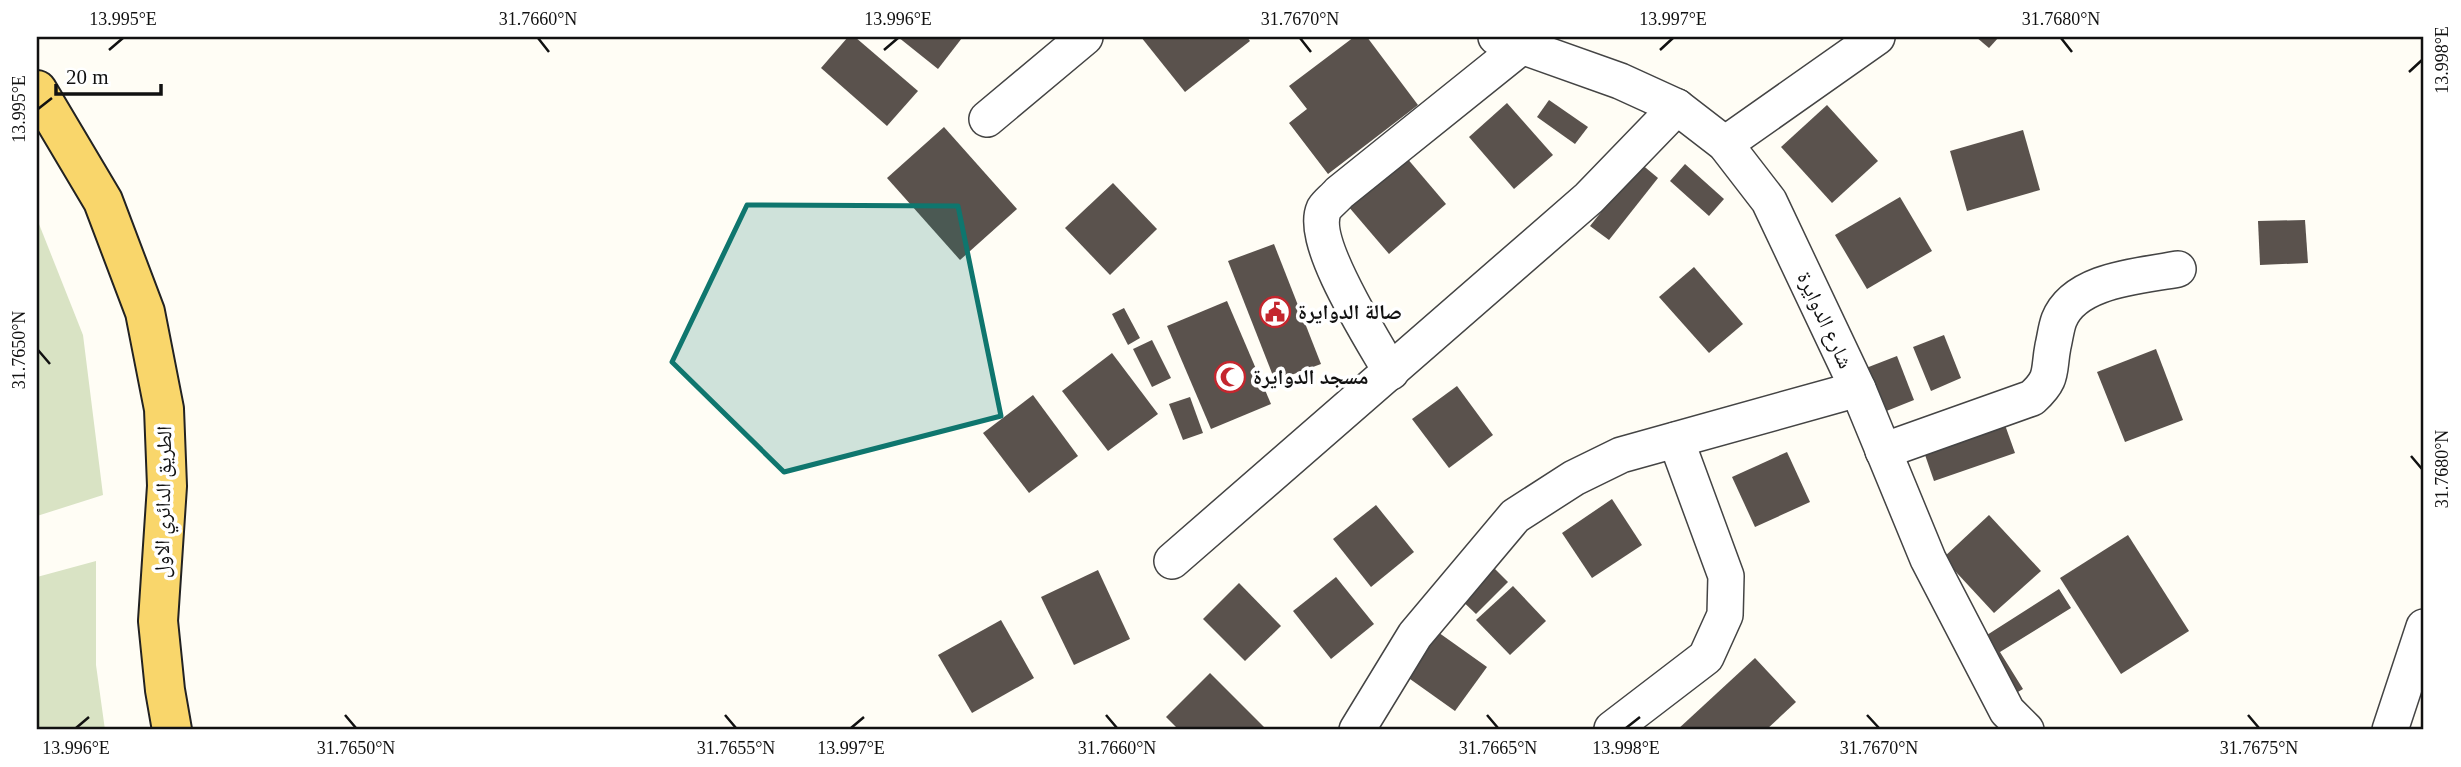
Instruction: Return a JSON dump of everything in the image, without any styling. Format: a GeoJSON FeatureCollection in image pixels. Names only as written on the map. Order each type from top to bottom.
{"type":"FeatureCollection","features":[{"type":"Feature","properties":{"kind":"main road","name":"الطريق الدائري الاول"},"geometry":{"type":"LineString","coordinates":[[37,90],[103,201],[145,312],[164,409],[167,486],[158,621],[172,730]]}},
{"type":"Feature","properties":{"kind":"street"},"geometry":{"type":"LineString","coordinates":[[987,119],[1085,37]]}},
{"type":"Feature","properties":{"kind":"street"},"geometry":{"type":"LineString","coordinates":[[1725,144],[1877,37]]}},
{"type":"Feature","properties":{"kind":"street"},"geometry":{"type":"LineString","coordinates":[[1391,372],[1329,258],[1321,234],[1324,209],[1509,41]]}},
{"type":"Feature","properties":{"kind":"street","name":"شارع الدوايرة"},"geometry":{"type":"LineString","coordinates":[[1509,41],[1620,81],[1677,107],[1725,144],[1769,201],[1857,389],[1928,559],[2007,711],[2026,730]]}},
{"type":"Feature","properties":{"kind":"street"},"geometry":{"type":"LineString","coordinates":[[1171,561],[1589,198],[1677,107]]}},
{"type":"Feature","properties":{"kind":"street"},"geometry":{"type":"LineString","coordinates":[[1883,451],[2032,398],[2044,387],[2052,373],[2052,352],[2059,318],[2079,296],[2099,284],[2178,269]]}},
{"type":"Feature","properties":{"kind":"street"},"geometry":{"type":"LineString","coordinates":[[1357,730],[1415,635],[1515,516],[1574,478],[1621,455],[1857,389]]}},
{"type":"Feature","properties":{"kind":"street"},"geometry":{"type":"LineString","coordinates":[[1612,729],[1706,657],[1725,615],[1726,576],[1676,440]]}},
{"type":"Feature","properties":{"kind":"street"},"geometry":{"type":"LineString","coordinates":[[2390,730],[2424,627]]}},
{"type":"Feature","properties":{"kind":"highlighted area"},"geometry":{"type":"Polygon","coordinates":[[[747,205],[958,206],[1001,416],[784,472],[672,362],[747,205]]]}},
{"type":"Feature","properties":{"kind":"green space"},"geometry":{"type":"Polygon","coordinates":[[[37,219],[83,335],[103,495],[37,516],[37,219]]]}},
{"type":"Feature","properties":{"kind":"green space"},"geometry":{"type":"Polygon","coordinates":[[[96,561],[96,665],[105,730],[37,730],[37,577],[96,561]]]}},
{"type":"Feature","properties":{"kind":"building"},"geometry":{"type":"Polygon","coordinates":[[[848,37],[855,37],[918,91],[887,126],[821,68],[848,37]]]}},
{"type":"Feature","properties":{"kind":"building"},"geometry":{"type":"Polygon","coordinates":[[[898,37],[959,37],[962,38],[938,69],[898,37]]]}},
{"type":"Feature","properties":{"kind":"building"},"geometry":{"type":"Polygon","coordinates":[[[1141,37],[1247,37],[1250,41],[1185,92],[1141,37]]]}},
{"type":"Feature","properties":{"kind":"building"},"geometry":{"type":"Polygon","coordinates":[[[1354,37],[1367,37],[1418,105],[1328,174],[1289,123],[1307,109],[1289,86],[1354,37]]]}},
{"type":"Feature","properties":{"kind":"building"},"geometry":{"type":"Polygon","coordinates":[[[1976,37],[1999,37],[1989,48],[1976,37]]]}},
{"type":"Feature","properties":{"kind":"building"},"geometry":{"type":"Polygon","coordinates":[[[1549,100],[1588,127],[1575,144],[1537,117],[1549,100]]]}},
{"type":"Feature","properties":{"kind":"building"},"geometry":{"type":"Polygon","coordinates":[[[1507,103],[1553,155],[1514,189],[1469,137],[1507,103]]]}},
{"type":"Feature","properties":{"kind":"building"},"geometry":{"type":"Polygon","coordinates":[[[1827,105],[1878,161],[1832,203],[1781,147],[1827,105]]]}},
{"type":"Feature","properties":{"kind":"building"},"geometry":{"type":"Polygon","coordinates":[[[944,127],[1017,209],[960,260],[887,178],[944,127]]]}},
{"type":"Feature","properties":{"kind":"building"},"geometry":{"type":"Polygon","coordinates":[[[2023,130],[2040,190],[1967,211],[1950,151],[2023,130]]]}},
{"type":"Feature","properties":{"kind":"building"},"geometry":{"type":"Polygon","coordinates":[[[1406,157],[1446,204],[1389,254],[1348,206],[1406,157]]]}},
{"type":"Feature","properties":{"kind":"building"},"geometry":{"type":"Polygon","coordinates":[[[1640,163],[1658,178],[1609,240],[1590,226],[1640,163]]]}},
{"type":"Feature","properties":{"kind":"building"},"geometry":{"type":"Polygon","coordinates":[[[1685,164],[1724,199],[1709,216],[1670,181],[1685,164]]]}},
{"type":"Feature","properties":{"kind":"building"},"geometry":{"type":"Polygon","coordinates":[[[1113,183],[1157,229],[1110,275],[1065,228],[1113,183]]]}},
{"type":"Feature","properties":{"kind":"building"},"geometry":{"type":"Polygon","coordinates":[[[1900,197],[1932,251],[1867,289],[1835,235],[1900,197]]]}},
{"type":"Feature","properties":{"kind":"building"},"geometry":{"type":"Polygon","coordinates":[[[2305,220],[2308,263],[2260,265],[2258,221],[2305,220]]]}},
{"type":"Feature","properties":{"kind":"building","name":"صالة الدوايرة"},"geometry":{"type":"Polygon","coordinates":[[[1274,244],[1321,364],[1275,381],[1228,261],[1274,244]]]}},
{"type":"Feature","properties":{"kind":"building"},"geometry":{"type":"Polygon","coordinates":[[[1694,267],[1743,324],[1709,353],[1659,297],[1694,267]]]}},
{"type":"Feature","properties":{"kind":"building"},"geometry":{"type":"Polygon","coordinates":[[[1227,301],[1271,404],[1211,429],[1167,326],[1227,301]]]}},
{"type":"Feature","properties":{"kind":"building"},"geometry":{"type":"Polygon","coordinates":[[[1124,308],[1140,338],[1128,345],[1112,314],[1124,308]]]}},
{"type":"Feature","properties":{"kind":"building"},"geometry":{"type":"Polygon","coordinates":[[[1944,335],[1961,378],[1931,391],[1913,347],[1944,335]]]}},
{"type":"Feature","properties":{"kind":"building"},"geometry":{"type":"Polygon","coordinates":[[[1152,340],[1171,378],[1152,387],[1133,349],[1152,340]]]}},
{"type":"Feature","properties":{"kind":"building"},"geometry":{"type":"Polygon","coordinates":[[[2156,349],[2183,420],[2125,442],[2097,372],[2156,349]]]}},
{"type":"Feature","properties":{"kind":"building"},"geometry":{"type":"Polygon","coordinates":[[[1112,353],[1158,414],[1108,451],[1062,391],[1112,353]]]}},
{"type":"Feature","properties":{"kind":"building"},"geometry":{"type":"Polygon","coordinates":[[[1897,356],[1914,400],[1884,412],[1866,368],[1897,356]]]}},
{"type":"Feature","properties":{"kind":"building"},"geometry":{"type":"Polygon","coordinates":[[[1457,386],[1493,435],[1449,468],[1412,419],[1457,386]]]}},
{"type":"Feature","properties":{"kind":"building"},"geometry":{"type":"Polygon","coordinates":[[[1033,395],[1078,456],[1029,493],[983,433],[1033,395]]]}},
{"type":"Feature","properties":{"kind":"building"},"geometry":{"type":"Polygon","coordinates":[[[1190,397],[1203,433],[1183,440],[1169,404],[1190,397]]]}},
{"type":"Feature","properties":{"kind":"building"},"geometry":{"type":"Polygon","coordinates":[[[2005,425],[2015,453],[1934,481],[1924,452],[2005,425]]]}},
{"type":"Feature","properties":{"kind":"building"},"geometry":{"type":"Polygon","coordinates":[[[1787,452],[1810,502],[1755,527],[1732,477],[1787,452]]]}},
{"type":"Feature","properties":{"kind":"building"},"geometry":{"type":"Polygon","coordinates":[[[1612,499],[1642,545],[1592,578],[1562,533],[1612,499]]]}},
{"type":"Feature","properties":{"kind":"building"},"geometry":{"type":"Polygon","coordinates":[[[1376,505],[1414,552],[1371,587],[1333,539],[1376,505]]]}},
{"type":"Feature","properties":{"kind":"building"},"geometry":{"type":"Polygon","coordinates":[[[1989,515],[2041,571],[1994,613],[1943,558],[1989,515]]]}},
{"type":"Feature","properties":{"kind":"building"},"geometry":{"type":"Polygon","coordinates":[[[2128,535],[2189,631],[2121,674],[2060,578],[2128,535]]]}},
{"type":"Feature","properties":{"kind":"building"},"geometry":{"type":"Polygon","coordinates":[[[1486,560],[1508,582],[1476,614],[1454,593],[1486,560]]]}},
{"type":"Feature","properties":{"kind":"building"},"geometry":{"type":"Polygon","coordinates":[[[1098,570],[1130,639],[1074,665],[1041,597],[1098,570]]]}},
{"type":"Feature","properties":{"kind":"building"},"geometry":{"type":"Polygon","coordinates":[[[1336,577],[1374,624],[1331,659],[1293,611],[1336,577]]]}},
{"type":"Feature","properties":{"kind":"building"},"geometry":{"type":"Polygon","coordinates":[[[1239,583],[1281,626],[1245,661],[1203,619],[1239,583]]]}},
{"type":"Feature","properties":{"kind":"building"},"geometry":{"type":"Polygon","coordinates":[[[1513,586],[1546,621],[1510,655],[1476,620],[1513,586]]]}},
{"type":"Feature","properties":{"kind":"building"},"geometry":{"type":"Polygon","coordinates":[[[2059,589],[2071,608],[2000,652],[2023,689],[2011,696],[1976,642],[2059,589]]]}},
{"type":"Feature","properties":{"kind":"building"},"geometry":{"type":"Polygon","coordinates":[[[1001,620],[1034,678],[972,713],[938,655],[1001,620]]]}},
{"type":"Feature","properties":{"kind":"building"},"geometry":{"type":"Polygon","coordinates":[[[1435,630],[1487,667],[1455,711],[1403,674],[1435,630]]]}},
{"type":"Feature","properties":{"kind":"building"},"geometry":{"type":"Polygon","coordinates":[[[1755,658],[1796,702],[1766,730],[1677,730],[1755,658]]]}},
{"type":"Feature","properties":{"kind":"building"},"geometry":{"type":"Polygon","coordinates":[[[1210,673],[1264,727],[1261,730],[1179,730],[1166,717],[1210,673]]]}},
{"type":"Feature","properties":{"kind":"place","name":"صالة الدوايرة"},"geometry":{"type":"Point","coordinates":[1275,312]}},
{"type":"Feature","properties":{"kind":"place","name":"مسجد الدوايرة"},"geometry":{"type":"Point","coordinates":[1230,377]}}]}
